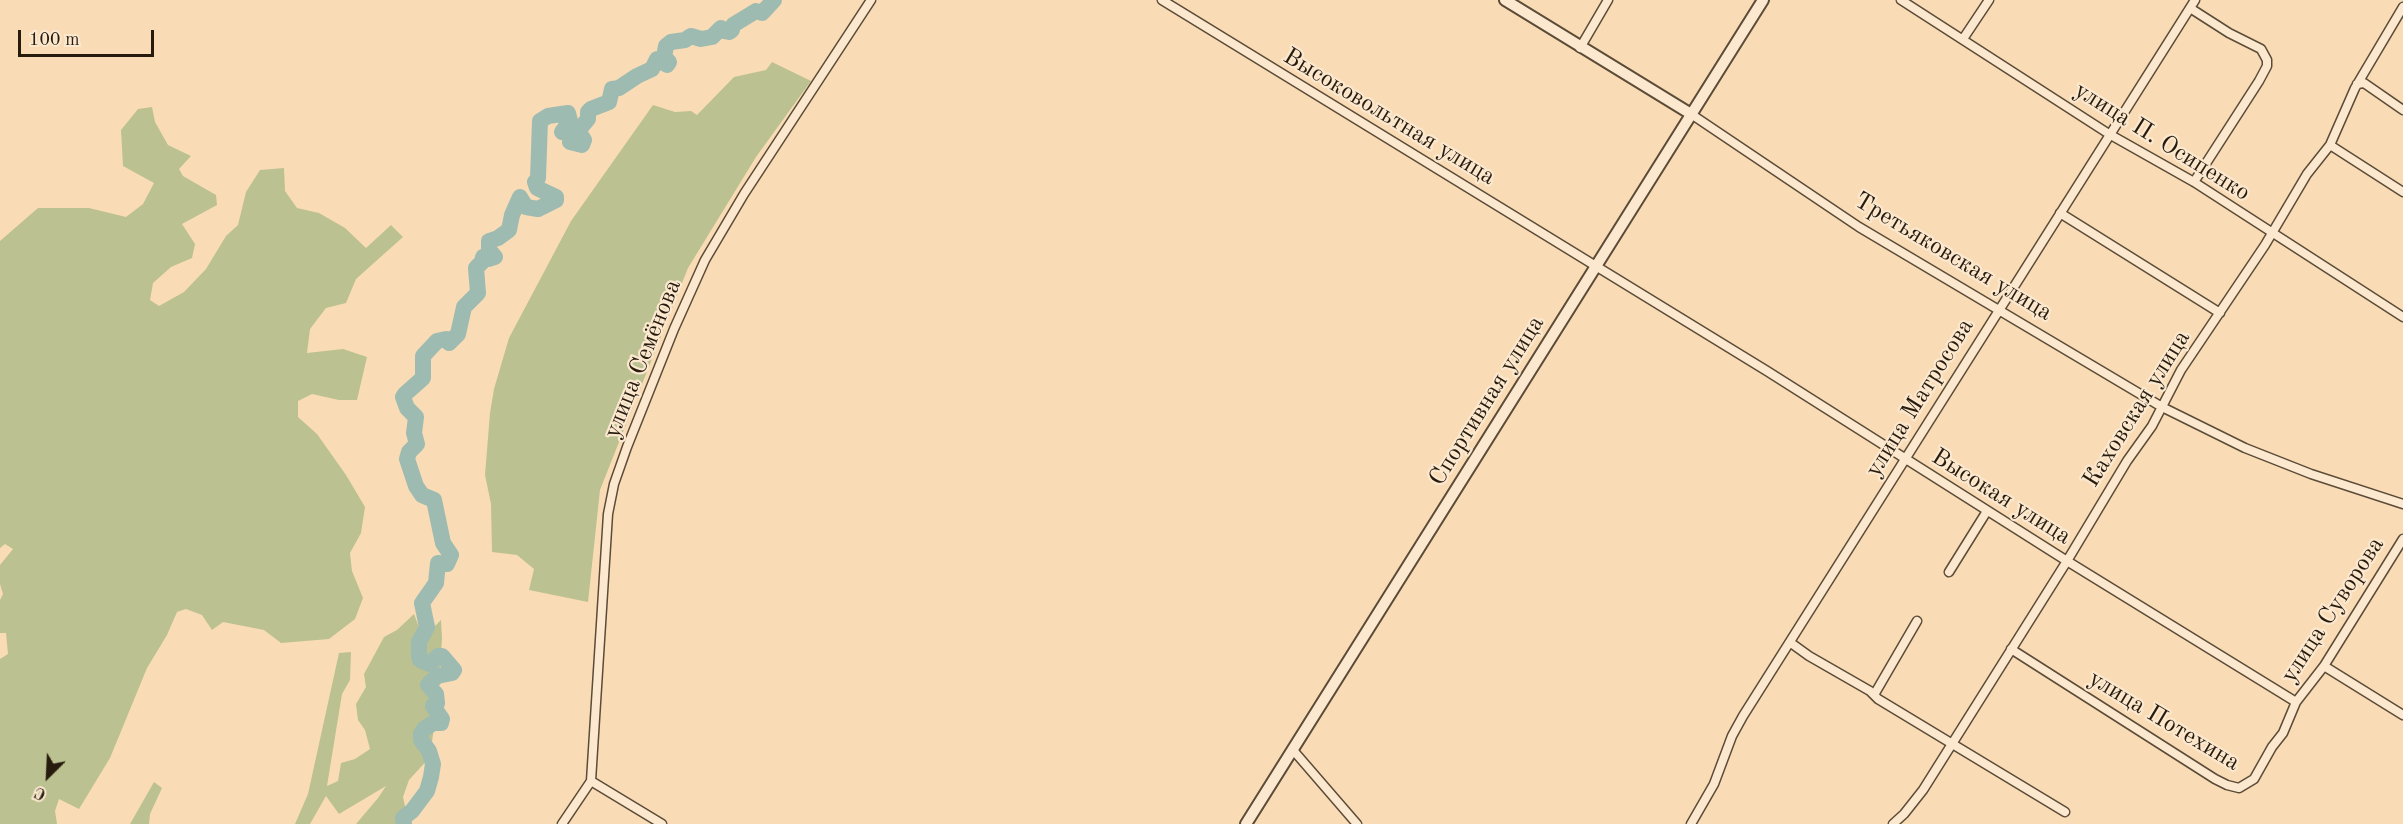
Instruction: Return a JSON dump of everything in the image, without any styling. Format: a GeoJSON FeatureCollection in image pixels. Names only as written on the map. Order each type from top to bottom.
{"type":"FeatureCollection","features":[{"type":"Feature","properties":{"kind":"street","name":"улица Семёнова"},"geometry":{"type":"LineString","coordinates":[[591,781],[608,514],[614,484],[627,447],[674,329],[705,260],[744,194],[871,0]]}},
{"type":"Feature","properties":{"kind":"street","name":"Высоковольтная улица"},"geometry":{"type":"LineString","coordinates":[[1162,0],[1596,266]]}},
{"type":"Feature","properties":{"kind":"street","name":"Третьяковская улица"},"geometry":{"type":"LineString","coordinates":[[1505,0],[1690,114],[1859,227],[2162,407],[2246,448],[2312,474],[2403,504]]}},
{"type":"Feature","properties":{"kind":"street"},"geometry":{"type":"LineString","coordinates":[[1580,48],[1608,0]]}},
{"type":"Feature","properties":{"kind":"street","name":"Спортивная улица"},"geometry":{"type":"LineString","coordinates":[[1246,824],[1763,0]]}},
{"type":"Feature","properties":{"kind":"street","name":"улица П. Осипенко"},"geometry":{"type":"LineString","coordinates":[[1901,0],[2109,134],[2194,182],[2403,316]]}},
{"type":"Feature","properties":{"kind":"street"},"geometry":{"type":"LineString","coordinates":[[1963,39],[1989,0]]}},
{"type":"Feature","properties":{"kind":"street"},"geometry":{"type":"LineString","coordinates":[[2193,4],[2229,33],[2261,49],[2267,60],[2267,66],[2259,81],[2194,182]]}},
{"type":"Feature","properties":{"kind":"street","name":"улица Матросова"},"geometry":{"type":"LineString","coordinates":[[1691,824],[1714,784],[1732,736],[2109,134],[2193,4]]}},
{"type":"Feature","properties":{"kind":"street","name":"Каховская улица"},"geometry":{"type":"LineString","coordinates":[[1893,824],[1923,790],[2162,407],[2181,370],[2220,313],[2307,174],[2330,145],[2357,84],[2403,7]]}},
{"type":"Feature","properties":{"kind":"street"},"geometry":{"type":"LineString","coordinates":[[2357,84],[2364,83],[2403,110]]}},
{"type":"Feature","properties":{"kind":"street"},"geometry":{"type":"LineString","coordinates":[[2330,145],[2403,192]]}},
{"type":"Feature","properties":{"kind":"street"},"geometry":{"type":"LineString","coordinates":[[2060,213],[2220,313]]}},
{"type":"Feature","properties":{"kind":"street","name":"Высокая улица"},"geometry":{"type":"LineString","coordinates":[[1596,266],[2295,702]]}},
{"type":"Feature","properties":{"kind":"street"},"geometry":{"type":"LineString","coordinates":[[1949,572],[1987,511]]}},
{"type":"Feature","properties":{"kind":"street","name":"улица Суворова"},"geometry":{"type":"LineString","coordinates":[[2295,702],[2324,666],[2403,539]]}},
{"type":"Feature","properties":{"kind":"street"},"geometry":{"type":"LineString","coordinates":[[1874,695],[1917,621]]}},
{"type":"Feature","properties":{"kind":"street"},"geometry":{"type":"LineString","coordinates":[[1791,643],[2065,812]]}},
{"type":"Feature","properties":{"kind":"street","name":"улица Потехина"},"geometry":{"type":"LineString","coordinates":[[2011,649],[2215,779],[2234,787],[2244,786],[2254,780],[2272,747],[2283,733],[2295,702]]}},
{"type":"Feature","properties":{"kind":"street"},"geometry":{"type":"LineString","coordinates":[[2324,666],[2403,715]]}},
{"type":"Feature","properties":{"kind":"street"},"geometry":{"type":"LineString","coordinates":[[1293,750],[1357,824]]}},
{"type":"Feature","properties":{"kind":"street"},"geometry":{"type":"LineString","coordinates":[[562,824],[591,781],[662,824]]}},
{"type":"Feature","properties":{"kind":"green space"},"geometry":{"type":"Polygon","coordinates":[[[772,62],[811,81],[756,157],[688,268],[600,490],[588,602],[529,590],[534,569],[517,555],[492,552],[491,504],[485,475],[494,389],[509,338],[571,221],[653,105],[675,112],[691,111],[697,115],[734,77],[766,70],[772,62]]]}},
{"type":"Feature","properties":{"kind":"green space"},"geometry":{"type":"Polygon","coordinates":[[[152,107],[155,122],[168,145],[191,156],[179,169],[183,176],[216,195],[217,205],[182,224],[195,244],[192,258],[171,267],[153,283],[150,300],[159,306],[184,292],[206,269],[226,236],[238,225],[246,192],[260,170],[284,168],[285,191],[297,208],[319,213],[345,228],[366,248],[391,225],[403,237],[356,279],[346,303],[326,308],[310,329],[307,353],[343,349],[367,357],[357,400],[339,400],[312,394],[298,401],[298,417],[317,434],[365,507],[361,533],[350,553],[352,571],[363,598],[355,619],[329,639],[281,643],[264,630],[223,622],[212,630],[202,615],[186,609],[177,612],[167,635],[147,668],[110,758],[79,809],[59,799],[55,811],[57,824],[0,824],[0,659],[8,654],[6,633],[0,633],[0,600],[3,594],[0,584],[0,565],[13,549],[5,544],[0,548],[0,241],[38,208],[89,208],[126,217],[143,204],[154,183],[123,166],[121,130],[138,109],[152,107]]]}},
{"type":"Feature","properties":{"kind":"green space"},"geometry":{"type":"Polygon","coordinates":[[[414,614],[423,638],[441,620],[442,638],[438,697],[430,757],[409,780],[403,797],[409,824],[356,824],[386,786],[339,814],[326,796],[310,824],[295,824],[308,794],[339,653],[351,652],[350,680],[342,694],[327,786],[338,781],[341,763],[355,759],[370,749],[365,730],[358,720],[356,704],[366,687],[364,674],[384,637],[397,630],[414,614]]]}},
{"type":"Feature","properties":{"kind":"green space"},"geometry":{"type":"Polygon","coordinates":[[[154,782],[162,788],[150,814],[149,824],[130,824],[154,782]]]}},
{"type":"Feature","properties":{"kind":"waterway"},"geometry":{"type":"LineString","coordinates":[[404,824],[403,818],[412,811],[427,791],[431,777],[433,764],[429,751],[421,740],[421,734],[433,723],[441,723],[442,719],[433,706],[437,703],[436,694],[428,685],[437,676],[452,673],[454,670],[442,656],[438,656],[429,664],[420,660],[419,656],[419,642],[427,627],[422,603],[436,583],[438,563],[447,564],[451,555],[443,543],[434,500],[422,495],[416,486],[407,459],[409,452],[417,444],[414,433],[416,417],[407,408],[403,397],[423,378],[423,356],[437,341],[446,339],[449,343],[458,334],[464,307],[478,293],[476,268],[482,262],[483,257],[489,259],[495,257],[489,250],[489,241],[509,230],[512,215],[520,197],[526,207],[538,209],[556,200],[556,197],[537,188],[535,182],[538,178],[540,121],[548,116],[568,113],[570,121],[562,132],[573,132],[570,142],[582,145],[584,140],[578,131],[588,119],[588,112],[609,102],[612,89],[619,88],[652,69],[657,59],[667,65],[669,62],[664,57],[666,46],[671,42],[685,40],[691,36],[701,39],[712,37],[721,28],[729,32],[733,25],[756,11],[762,13],[774,0]]}}]}
